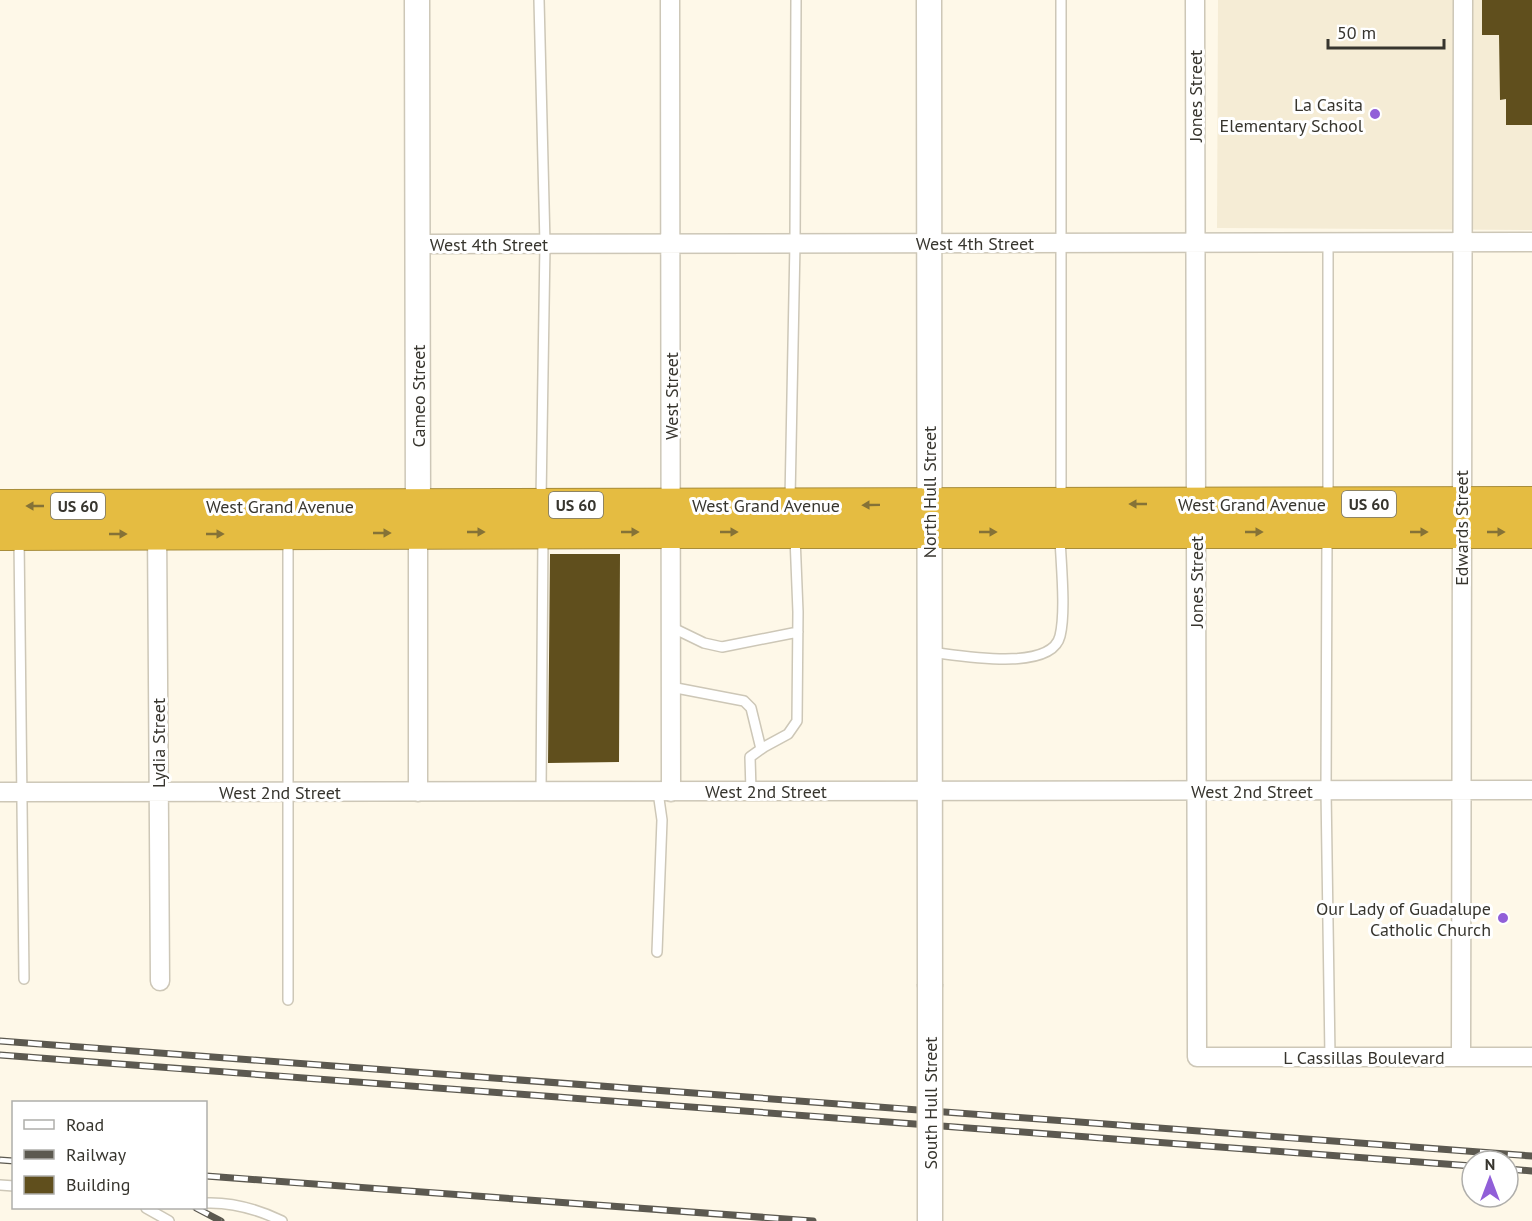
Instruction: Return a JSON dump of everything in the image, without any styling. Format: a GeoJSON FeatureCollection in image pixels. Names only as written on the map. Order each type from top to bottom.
{"type":"FeatureCollection","features":[{"type":"Feature","properties":{"kind":"highway","name":"West Grand Avenue"},"geometry":{"type":"LineString","coordinates":[[1461,518],[1532,503]]}},
{"type":"Feature","properties":{"kind":"highway","name":"West Grand Avenue"},"geometry":{"type":"LineString","coordinates":[[0,506],[288,533],[418,519]]}},
{"type":"Feature","properties":{"kind":"highway","name":"West Grand Avenue"},"geometry":{"type":"LineString","coordinates":[[10,534],[157,520],[930,518],[1461,518],[1532,532]]}},
{"type":"Feature","properties":{"kind":"main road","name":"Cameo Street"},"geometry":{"type":"LineString","coordinates":[[417,0],[418,519]]}},
{"type":"Feature","properties":{"kind":"main road","name":"North Hull Street"},"geometry":{"type":"LineString","coordinates":[[929,0],[930,984]]}},
{"type":"Feature","properties":{"kind":"main road","name":"South Hull Street"},"geometry":{"type":"LineString","coordinates":[[930,984],[930,1221]]}},
{"type":"Feature","properties":{"kind":"street","name":"West Street"},"geometry":{"type":"LineString","coordinates":[[665,792],[671,687],[670,0]]}},
{"type":"Feature","properties":{"kind":"street","name":"Jones Street"},"geometry":{"type":"LineString","coordinates":[[1195,0],[1197,1057]]}},
{"type":"Feature","properties":{"kind":"street","name":"Edwards Street"},"geometry":{"type":"LineString","coordinates":[[1461,1057],[1462,0]]}},
{"type":"Feature","properties":{"kind":"street","name":"West 4th Street"},"geometry":{"type":"LineString","coordinates":[[417,244],[1532,242]]}},
{"type":"Feature","properties":{"kind":"street","name":"Cameo Street"},"geometry":{"type":"LineString","coordinates":[[418,519],[418,792]]}},
{"type":"Feature","properties":{"kind":"street","name":"Lydia Street"},"geometry":{"type":"LineString","coordinates":[[157,520],[160,981]]}},
{"type":"Feature","properties":{"kind":"street","name":"West 2nd Street"},"geometry":{"type":"LineString","coordinates":[[0,792],[1532,790]]}},
{"type":"Feature","properties":{"kind":"street","name":"L Cassillas Boulevard"},"geometry":{"type":"LineString","coordinates":[[1197,1057],[1532,1057]]}},
{"type":"Feature","properties":{"kind":"lane"},"geometry":{"type":"LineString","coordinates":[[539,0],[545,244],[542,792]]}},
{"type":"Feature","properties":{"kind":"lane"},"geometry":{"type":"LineString","coordinates":[[751,791],[750,757],[788,734],[797,721],[798,632],[793,519],[796,0]]}},
{"type":"Feature","properties":{"kind":"lane"},"geometry":{"type":"LineString","coordinates":[[930,652],[1000,658],[1031,658],[1051,650],[1060,637],[1062,614],[1060,518],[1061,0]]}},
{"type":"Feature","properties":{"kind":"lane"},"geometry":{"type":"LineString","coordinates":[[1328,243],[1326,790],[1330,1057]]}},
{"type":"Feature","properties":{"kind":"lane"},"geometry":{"type":"LineString","coordinates":[[288,533],[288,1000]]}},
{"type":"Feature","properties":{"kind":"lane"},"geometry":{"type":"LineString","coordinates":[[10,534],[23,792],[24,980]]}},
{"type":"Feature","properties":{"kind":"lane"},"geometry":{"type":"LineString","coordinates":[[671,627],[704,643],[722,647],[798,632]]}},
{"type":"Feature","properties":{"kind":"lane"},"geometry":{"type":"LineString","coordinates":[[671,687],[744,701],[751,708],[761,749]]}},
{"type":"Feature","properties":{"kind":"lane"},"geometry":{"type":"LineString","coordinates":[[657,952],[665,792]]}},
{"type":"Feature","properties":{"kind":"lane"},"geometry":{"type":"LineString","coordinates":[[207,1203],[219,1202],[258,1209],[282,1221]]}},
{"type":"Feature","properties":{"kind":"lane"},"geometry":{"type":"LineString","coordinates":[[148,1209],[170,1221]]}},
{"type":"Feature","properties":{"kind":"shaded area","name":"La Casita Elementary School"},"geometry":{"type":"Polygon","coordinates":[[[1218,0],[1532,0],[1532,230],[1217,228],[1218,0]]]}},
{"type":"Feature","properties":{"kind":"building"},"geometry":{"type":"Polygon","coordinates":[[[1482,0],[1532,0],[1532,125],[1506,125],[1506,99],[1500,100],[1499,35],[1482,35],[1482,0]]]}},
{"type":"Feature","properties":{"kind":"building"},"geometry":{"type":"Polygon","coordinates":[[[550,554],[620,554],[619,762],[548,763],[550,554]]]}},
{"type":"Feature","properties":{"kind":"railway"},"geometry":{"type":"LineString","coordinates":[[0,1041],[1532,1156]]}},
{"type":"Feature","properties":{"kind":"railway"},"geometry":{"type":"LineString","coordinates":[[0,1055],[1460,1165]]}},
{"type":"Feature","properties":{"kind":"railway"},"geometry":{"type":"LineString","coordinates":[[0,1160],[12,1161]]}},
{"type":"Feature","properties":{"kind":"railway"},"geometry":{"type":"LineString","coordinates":[[1520,1170],[1532,1171]]}},
{"type":"Feature","properties":{"kind":"railway"},"geometry":{"type":"LineString","coordinates":[[207,1176],[813,1221]]}},
{"type":"Feature","properties":{"kind":"railway"},"geometry":{"type":"LineString","coordinates":[[198,1209],[221,1221]]}},
{"type":"Feature","properties":{"kind":"place","name":"La Casita Elementary School"},"geometry":{"type":"Point","coordinates":[1375,114]}},
{"type":"Feature","properties":{"kind":"place","name":"Our Lady of Guadalupe Catholic Church"},"geometry":{"type":"Point","coordinates":[1503,918]}}]}
